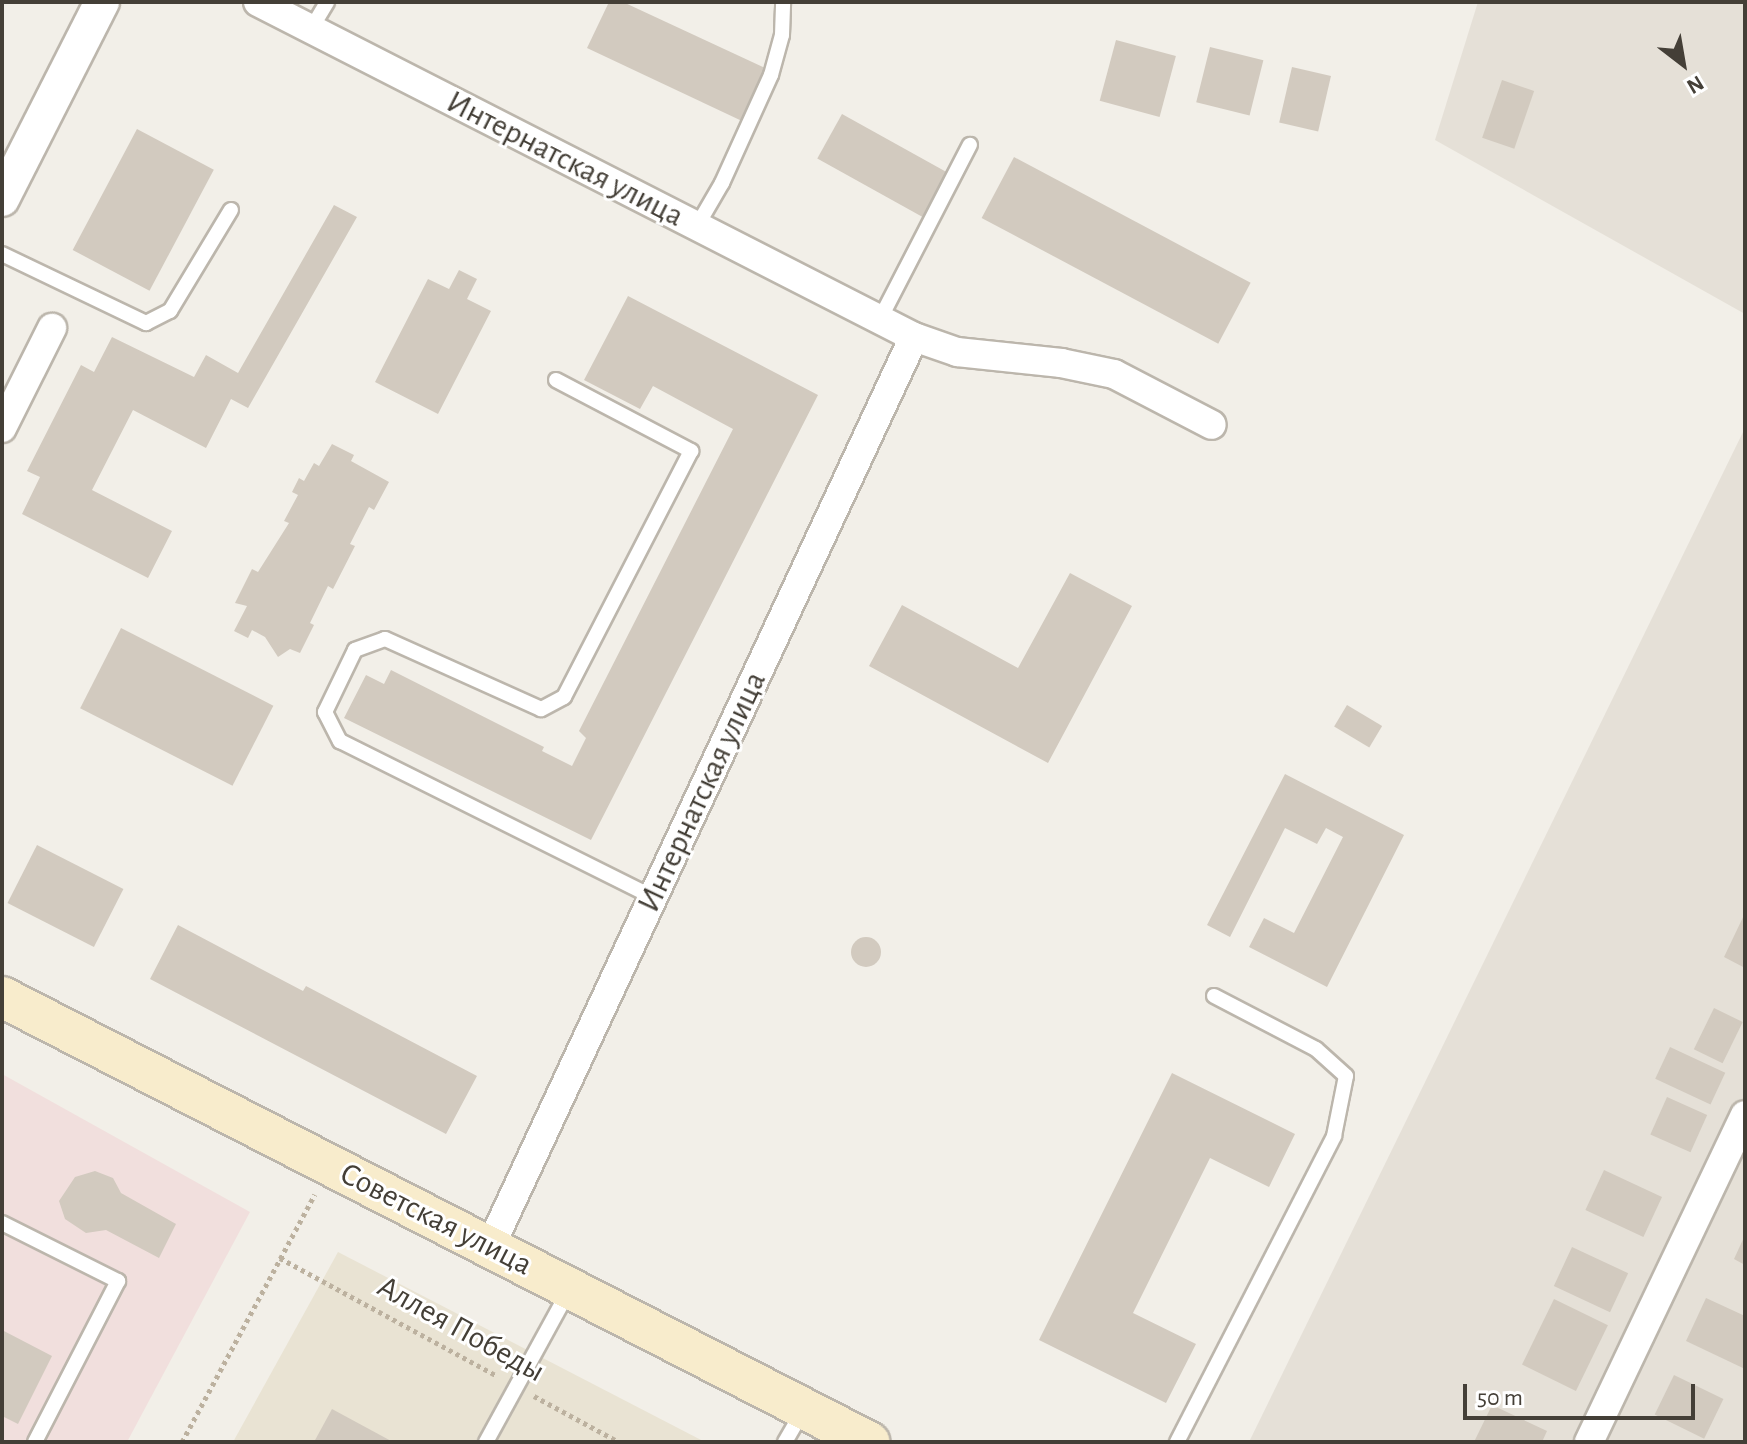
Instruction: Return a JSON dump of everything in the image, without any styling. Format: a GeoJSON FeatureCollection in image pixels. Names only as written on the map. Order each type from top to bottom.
{"type":"FeatureCollection","features":[{"type":"Feature","properties":{"kind":"main road","name":"Советская улица"},"geometry":{"type":"LineString","coordinates":[[2,997],[570,1288],[794,1425],[869,1442]]}},
{"type":"Feature","properties":{"kind":"street"},"geometry":{"type":"LineString","coordinates":[[2,199],[102,2]]}},
{"type":"Feature","properties":{"kind":"street","name":"Интернатская улица"},"geometry":{"type":"LineString","coordinates":[[258,2],[914,337],[957,352],[1061,363],[1114,374],[1212,425]]}},
{"type":"Feature","properties":{"kind":"street"},"geometry":{"type":"LineString","coordinates":[[2,428],[12,384],[52,328]]}},
{"type":"Feature","properties":{"kind":"street","name":"Интернатская улица"},"geometry":{"type":"LineString","coordinates":[[490,1247],[914,337]]}},
{"type":"Feature","properties":{"kind":"street"},"geometry":{"type":"LineString","coordinates":[[1589,1442],[1745,1115]]}},
{"type":"Feature","properties":{"kind":"lane"},"geometry":{"type":"LineString","coordinates":[[311,29],[327,2]]}},
{"type":"Feature","properties":{"kind":"lane"},"geometry":{"type":"LineString","coordinates":[[697,226],[722,183],[771,75],[782,35],[783,2]]}},
{"type":"Feature","properties":{"kind":"lane"},"geometry":{"type":"LineString","coordinates":[[880,319],[970,145]]}},
{"type":"Feature","properties":{"kind":"lane"},"geometry":{"type":"LineString","coordinates":[[2,254],[146,323],[170,311],[231,210]]}},
{"type":"Feature","properties":{"kind":"lane"},"geometry":{"type":"LineString","coordinates":[[556,380],[691,451],[564,697],[541,709],[385,639],[355,650],[325,712],[340,741],[653,897]]}},
{"type":"Feature","properties":{"kind":"lane"},"geometry":{"type":"LineString","coordinates":[[1177,1442],[1334,1136],[1346,1076],[1316,1049],[1214,996]]}},
{"type":"Feature","properties":{"kind":"lane"},"geometry":{"type":"LineString","coordinates":[[2,1223],[118,1281],[35,1442]]}},
{"type":"Feature","properties":{"kind":"lane"},"geometry":{"type":"LineString","coordinates":[[486,1442],[570,1288]]}},
{"type":"Feature","properties":{"kind":"path"},"geometry":{"type":"LineString","coordinates":[[182,1442],[330,1165]]}},
{"type":"Feature","properties":{"kind":"path","name":"Аллея Победы"},"geometry":{"type":"LineString","coordinates":[[280,1258],[619,1442]]}},
{"type":"Feature","properties":{"kind":"shaded area"},"geometry":{"type":"Polygon","coordinates":[[[1478,2],[1745,2],[1745,314],[1435,140],[1478,2]]]}},
{"type":"Feature","properties":{"kind":"shaded area"},"geometry":{"type":"Polygon","coordinates":[[[1745,428],[1745,1442],[1249,1442],[1745,428]]]}},
{"type":"Feature","properties":{"kind":"shaded area"},"geometry":{"type":"Polygon","coordinates":[[[2,1074],[250,1212],[127,1442],[2,1442],[2,1074]]]}},
{"type":"Feature","properties":{"kind":"shaded area"},"geometry":{"type":"Polygon","coordinates":[[[338,1252],[705,1442],[233,1442],[338,1252]]]}},
{"type":"Feature","properties":{"kind":"building"},"geometry":{"type":"Polygon","coordinates":[[[609,2],[623,2],[767,69],[742,121],[587,48],[609,2]]]}},
{"type":"Feature","properties":{"kind":"building"},"geometry":{"type":"Polygon","coordinates":[[[1116,40],[1176,56],[1160,117],[1100,101],[1116,40]]]}},
{"type":"Feature","properties":{"kind":"building"},"geometry":{"type":"Polygon","coordinates":[[[1210,47],[1263,60],[1250,116],[1196,102],[1210,47]]]}},
{"type":"Feature","properties":{"kind":"building"},"geometry":{"type":"Polygon","coordinates":[[[1292,67],[1331,76],[1318,132],[1279,123],[1292,67]]]}},
{"type":"Feature","properties":{"kind":"building"},"geometry":{"type":"Polygon","coordinates":[[[1502,80],[1534,91],[1514,149],[1482,138],[1502,80]]]}},
{"type":"Feature","properties":{"kind":"building"},"geometry":{"type":"Polygon","coordinates":[[[842,114],[950,174],[925,218],[817,159],[842,114]]]}},
{"type":"Feature","properties":{"kind":"building"},"geometry":{"type":"Polygon","coordinates":[[[137,129],[214,170],[149,291],[73,250],[137,129]]]}},
{"type":"Feature","properties":{"kind":"building"},"geometry":{"type":"Polygon","coordinates":[[[1014,157],[1251,283],[1218,344],[982,218],[1014,157]]]}},
{"type":"Feature","properties":{"kind":"building"},"geometry":{"type":"Polygon","coordinates":[[[334,205],[357,217],[248,408],[231,399],[206,448],[133,410],[92,490],[172,531],[148,578],[22,514],[40,477],[27,471],[81,365],[94,372],[112,337],[194,377],[206,355],[238,373],[334,205]]]}},
{"type":"Feature","properties":{"kind":"building"},"geometry":{"type":"Polygon","coordinates":[[[459,270],[477,279],[467,299],[491,311],[438,414],[375,382],[428,279],[449,289],[459,270]]]}},
{"type":"Feature","properties":{"kind":"building"},"geometry":{"type":"Polygon","coordinates":[[[628,296],[818,395],[591,840],[344,718],[366,675],[384,684],[391,670],[544,747],[542,751],[572,766],[586,738],[579,731],[733,429],[653,386],[640,409],[584,380],[628,296]]]}},
{"type":"Feature","properties":{"kind":"building"},"geometry":{"type":"Polygon","coordinates":[[[332,444],[354,455],[351,461],[389,482],[374,510],[369,507],[350,544],[355,546],[333,589],[328,586],[300,653],[290,649],[278,657],[265,637],[252,630],[248,638],[234,631],[247,606],[235,603],[252,569],[258,572],[289,523],[284,521],[298,495],[292,492],[299,478],[304,481],[314,463],[319,466],[332,444]]]}},
{"type":"Feature","properties":{"kind":"building"},"geometry":{"type":"Polygon","coordinates":[[[1070,573],[1132,606],[1048,763],[869,666],[902,605],[1018,668],[1070,573]]]}},
{"type":"Feature","properties":{"kind":"building"},"geometry":{"type":"Polygon","coordinates":[[[121,628],[273,706],[233,786],[80,708],[121,628]]]}},
{"type":"Feature","properties":{"kind":"building"},"geometry":{"type":"Polygon","coordinates":[[[1347,705],[1382,726],[1369,748],[1334,726],[1347,705]]]}},
{"type":"Feature","properties":{"kind":"building"},"geometry":{"type":"Polygon","coordinates":[[[1285,774],[1404,835],[1327,987],[1249,947],[1264,918],[1294,933],[1343,837],[1326,828],[1317,844],[1285,828],[1230,937],[1207,925],[1285,774]]]}},
{"type":"Feature","properties":{"kind":"building"},"geometry":{"type":"Polygon","coordinates":[[[37,845],[123,889],[94,947],[7,903],[37,845]]]}},
{"type":"Feature","properties":{"kind":"building"},"geometry":{"type":"Polygon","coordinates":[[[1745,913],[1745,968],[1724,957],[1745,913]]]}},
{"type":"Feature","properties":{"kind":"building"},"geometry":{"type":"Polygon","coordinates":[[[178,925],[303,991],[306,986],[477,1076],[446,1134],[150,979],[178,925]]]}},
{"type":"Feature","properties":{"kind":"building"},"geometry":{"type":"Polygon","coordinates":[[[866,937],[877,941],[881,952],[877,963],[866,967],[855,963],[851,952],[855,941],[866,937]]]}},
{"type":"Feature","properties":{"kind":"building"},"geometry":{"type":"Polygon","coordinates":[[[1714,1008],[1743,1022],[1723,1063],[1694,1049],[1714,1008]]]}},
{"type":"Feature","properties":{"kind":"building"},"geometry":{"type":"Polygon","coordinates":[[[1670,1047],[1725,1073],[1710,1105],[1655,1079],[1670,1047]]]}},
{"type":"Feature","properties":{"kind":"building"},"geometry":{"type":"Polygon","coordinates":[[[1172,1073],[1295,1134],[1269,1187],[1210,1158],[1133,1313],[1196,1344],[1166,1403],[1039,1340],[1172,1073]]]}},
{"type":"Feature","properties":{"kind":"building"},"geometry":{"type":"Polygon","coordinates":[[[1667,1097],[1707,1115],[1691,1152],[1650,1134],[1667,1097]]]}},
{"type":"Feature","properties":{"kind":"building"},"geometry":{"type":"Polygon","coordinates":[[[1604,1170],[1662,1197],[1643,1237],[1585,1210],[1604,1170]]]}},
{"type":"Feature","properties":{"kind":"building"},"geometry":{"type":"Polygon","coordinates":[[[95,1171],[113,1178],[121,1193],[176,1224],[159,1258],[106,1230],[86,1233],[65,1219],[59,1201],[75,1177],[95,1171]]]}},
{"type":"Feature","properties":{"kind":"building"},"geometry":{"type":"Polygon","coordinates":[[[1745,1235],[1745,1265],[1734,1259],[1745,1235]]]}},
{"type":"Feature","properties":{"kind":"building"},"geometry":{"type":"Polygon","coordinates":[[[1572,1247],[1628,1273],[1610,1312],[1554,1286],[1572,1247]]]}},
{"type":"Feature","properties":{"kind":"building"},"geometry":{"type":"Polygon","coordinates":[[[1706,1298],[1745,1316],[1745,1369],[1686,1341],[1706,1298]]]}},
{"type":"Feature","properties":{"kind":"building"},"geometry":{"type":"Polygon","coordinates":[[[1554,1299],[1608,1325],[1576,1391],[1522,1365],[1554,1299]]]}},
{"type":"Feature","properties":{"kind":"building"},"geometry":{"type":"Polygon","coordinates":[[[2,1330],[52,1356],[18,1424],[2,1416],[2,1330]]]}},
{"type":"Feature","properties":{"kind":"building"},"geometry":{"type":"Polygon","coordinates":[[[1674,1375],[1723,1399],[1704,1439],[1655,1415],[1674,1375]]]}},
{"type":"Feature","properties":{"kind":"building"},"geometry":{"type":"Polygon","coordinates":[[[1492,1405],[1547,1431],[1542,1442],[1474,1442],[1492,1405]]]}},
{"type":"Feature","properties":{"kind":"building"},"geometry":{"type":"Polygon","coordinates":[[[332,1409],[393,1442],[314,1442],[332,1409]]]}}]}
